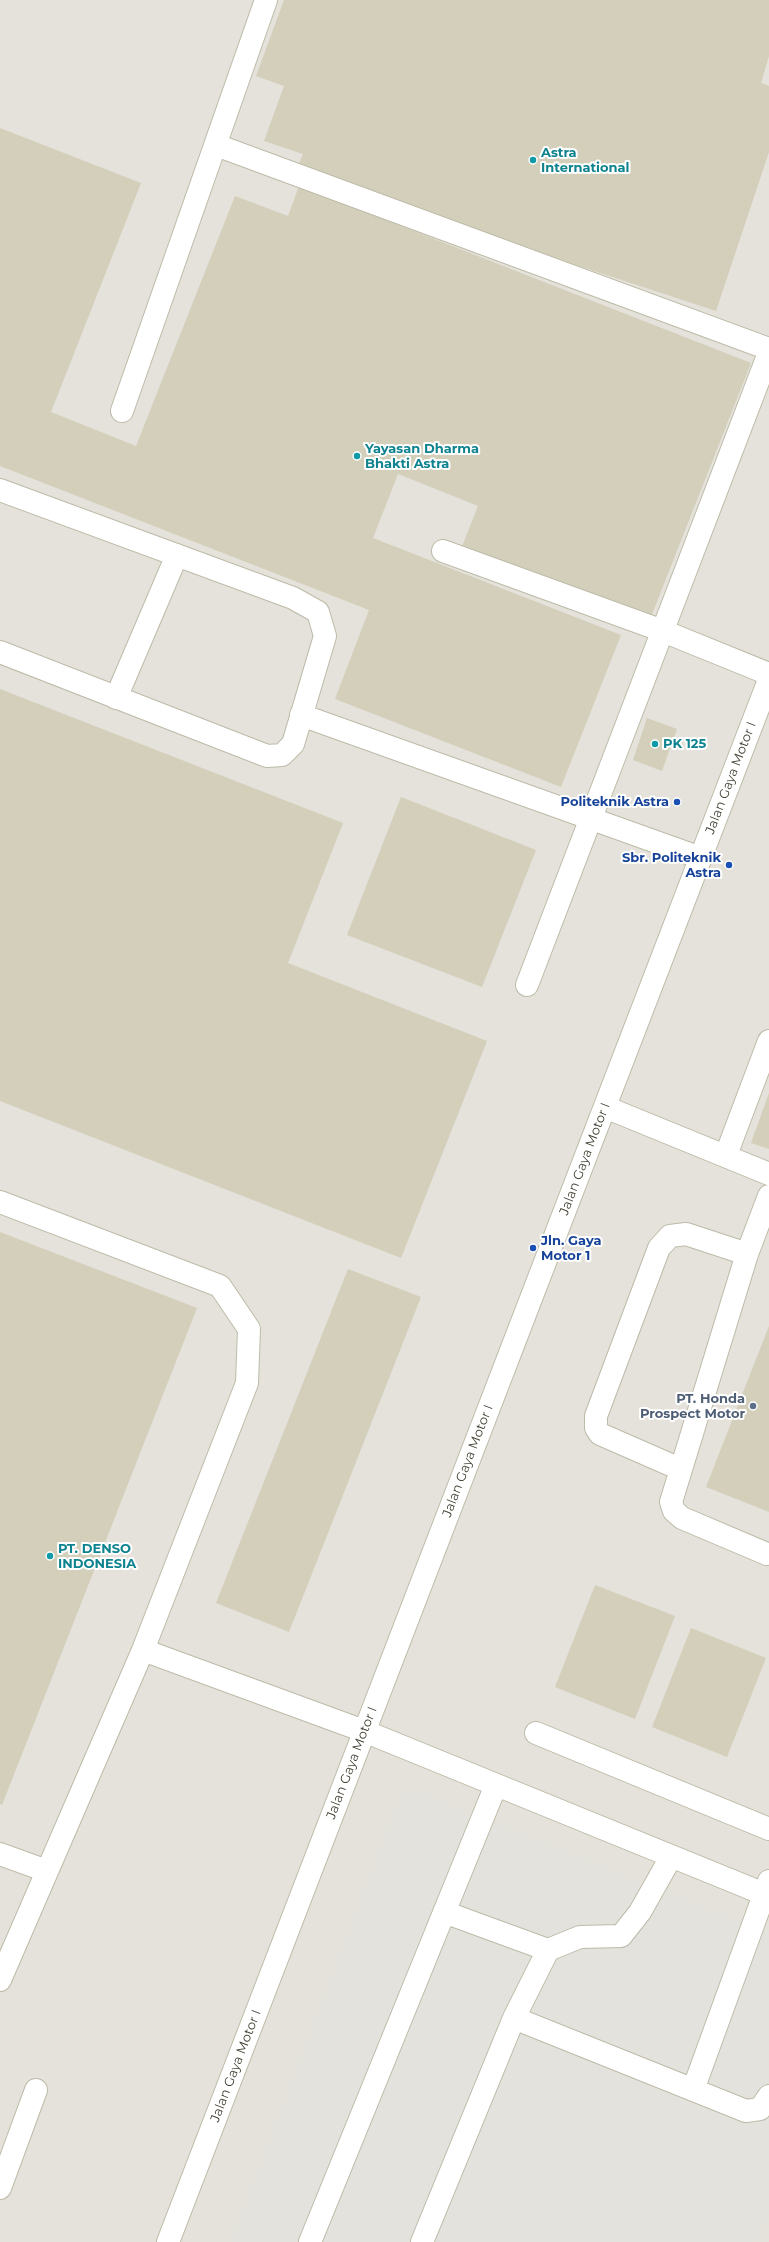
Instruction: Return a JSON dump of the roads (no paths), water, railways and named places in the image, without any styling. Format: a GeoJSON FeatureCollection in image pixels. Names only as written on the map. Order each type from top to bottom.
{"type":"FeatureCollection","features":[{"type":"Feature","properties":{"kind":"street"},"geometry":{"type":"LineString","coordinates":[[122,411],[266,0]]}},
{"type":"Feature","properties":{"kind":"street"},"geometry":{"type":"LineString","coordinates":[[216,145],[769,349]]}},
{"type":"Feature","properties":{"kind":"street"},"geometry":{"type":"LineString","coordinates":[[527,985],[769,353]]}},
{"type":"Feature","properties":{"kind":"street"},"geometry":{"type":"LineString","coordinates":[[0,490],[293,598],[318,612],[324,636],[293,744],[282,755],[267,756],[0,652]]}},
{"type":"Feature","properties":{"kind":"street"},"geometry":{"type":"LineString","coordinates":[[443,551],[663,631],[769,674]]}},
{"type":"Feature","properties":{"kind":"street"},"geometry":{"type":"LineString","coordinates":[[116,698],[176,555]]}},
{"type":"Feature","properties":{"kind":"street","name":"Jalan Gaya Motor I"},"geometry":{"type":"LineString","coordinates":[[168,2242],[769,680]]}},
{"type":"Feature","properties":{"kind":"street"},"geometry":{"type":"LineString","coordinates":[[301,715],[701,858]]}},
{"type":"Feature","properties":{"kind":"street"},"geometry":{"type":"LineString","coordinates":[[726,1156],[769,1041]]}},
{"type":"Feature","properties":{"kind":"street"},"geometry":{"type":"LineString","coordinates":[[605,1107],[769,1174]]}},
{"type":"Feature","properties":{"kind":"street"},"geometry":{"type":"LineString","coordinates":[[767,1554],[682,1518],[674,1511],[671,1502],[747,1254],[769,1196]]}},
{"type":"Feature","properties":{"kind":"street"},"geometry":{"type":"LineString","coordinates":[[0,1202],[220,1286],[249,1329],[248,1382],[143,1650],[0,1980]]}},
{"type":"Feature","properties":{"kind":"street"},"geometry":{"type":"LineString","coordinates":[[680,1469],[600,1434],[596,1428],[596,1416],[659,1248],[670,1236],[686,1234],[747,1254]]}},
{"type":"Feature","properties":{"kind":"street"},"geometry":{"type":"LineString","coordinates":[[143,1650],[364,1731],[671,1857],[768,1891],[693,2090]]}},
{"type":"Feature","properties":{"kind":"street"},"geometry":{"type":"LineString","coordinates":[[536,1732],[769,1829]]}},
{"type":"Feature","properties":{"kind":"street"},"geometry":{"type":"LineString","coordinates":[[310,2242],[496,1785]]}},
{"type":"Feature","properties":{"kind":"street"},"geometry":{"type":"LineString","coordinates":[[0,1854],[47,1871]]}},
{"type":"Feature","properties":{"kind":"street"},"geometry":{"type":"LineString","coordinates":[[422,2242],[514,2018],[548,1950],[580,1937],[621,1936],[640,1912],[671,1857]]}},
{"type":"Feature","properties":{"kind":"street"},"geometry":{"type":"LineString","coordinates":[[444,1912],[548,1950]]}},
{"type":"Feature","properties":{"kind":"street"},"geometry":{"type":"LineString","coordinates":[[514,2018],[746,2111],[760,2109],[769,2096]]}},
{"type":"Feature","properties":{"kind":"street"},"geometry":{"type":"LineString","coordinates":[[0,2188],[36,2090]]}},
{"type":"Feature","properties":{"kind":"place","name":"Astra International"},"geometry":{"type":"Point","coordinates":[533,160]}},
{"type":"Feature","properties":{"kind":"place","name":"Yayasan Dharma Bhakti Astra"},"geometry":{"type":"Point","coordinates":[357,456]}},
{"type":"Feature","properties":{"kind":"place","name":"PK 125"},"geometry":{"type":"Point","coordinates":[655,744]}},
{"type":"Feature","properties":{"kind":"place","name":"Politeknik Astra"},"geometry":{"type":"Point","coordinates":[677,802]}},
{"type":"Feature","properties":{"kind":"place","name":"Sbr. Politeknik Astra"},"geometry":{"type":"Point","coordinates":[729,865]}},
{"type":"Feature","properties":{"kind":"place","name":"Jln. Gaya Motor 1"},"geometry":{"type":"Point","coordinates":[533,1248]}},
{"type":"Feature","properties":{"kind":"place","name":"PT. Honda Prospect Motor"},"geometry":{"type":"Point","coordinates":[753,1406]}},
{"type":"Feature","properties":{"kind":"place","name":"PT. DENSO INDONESIA"},"geometry":{"type":"Point","coordinates":[50,1556]}}]}
